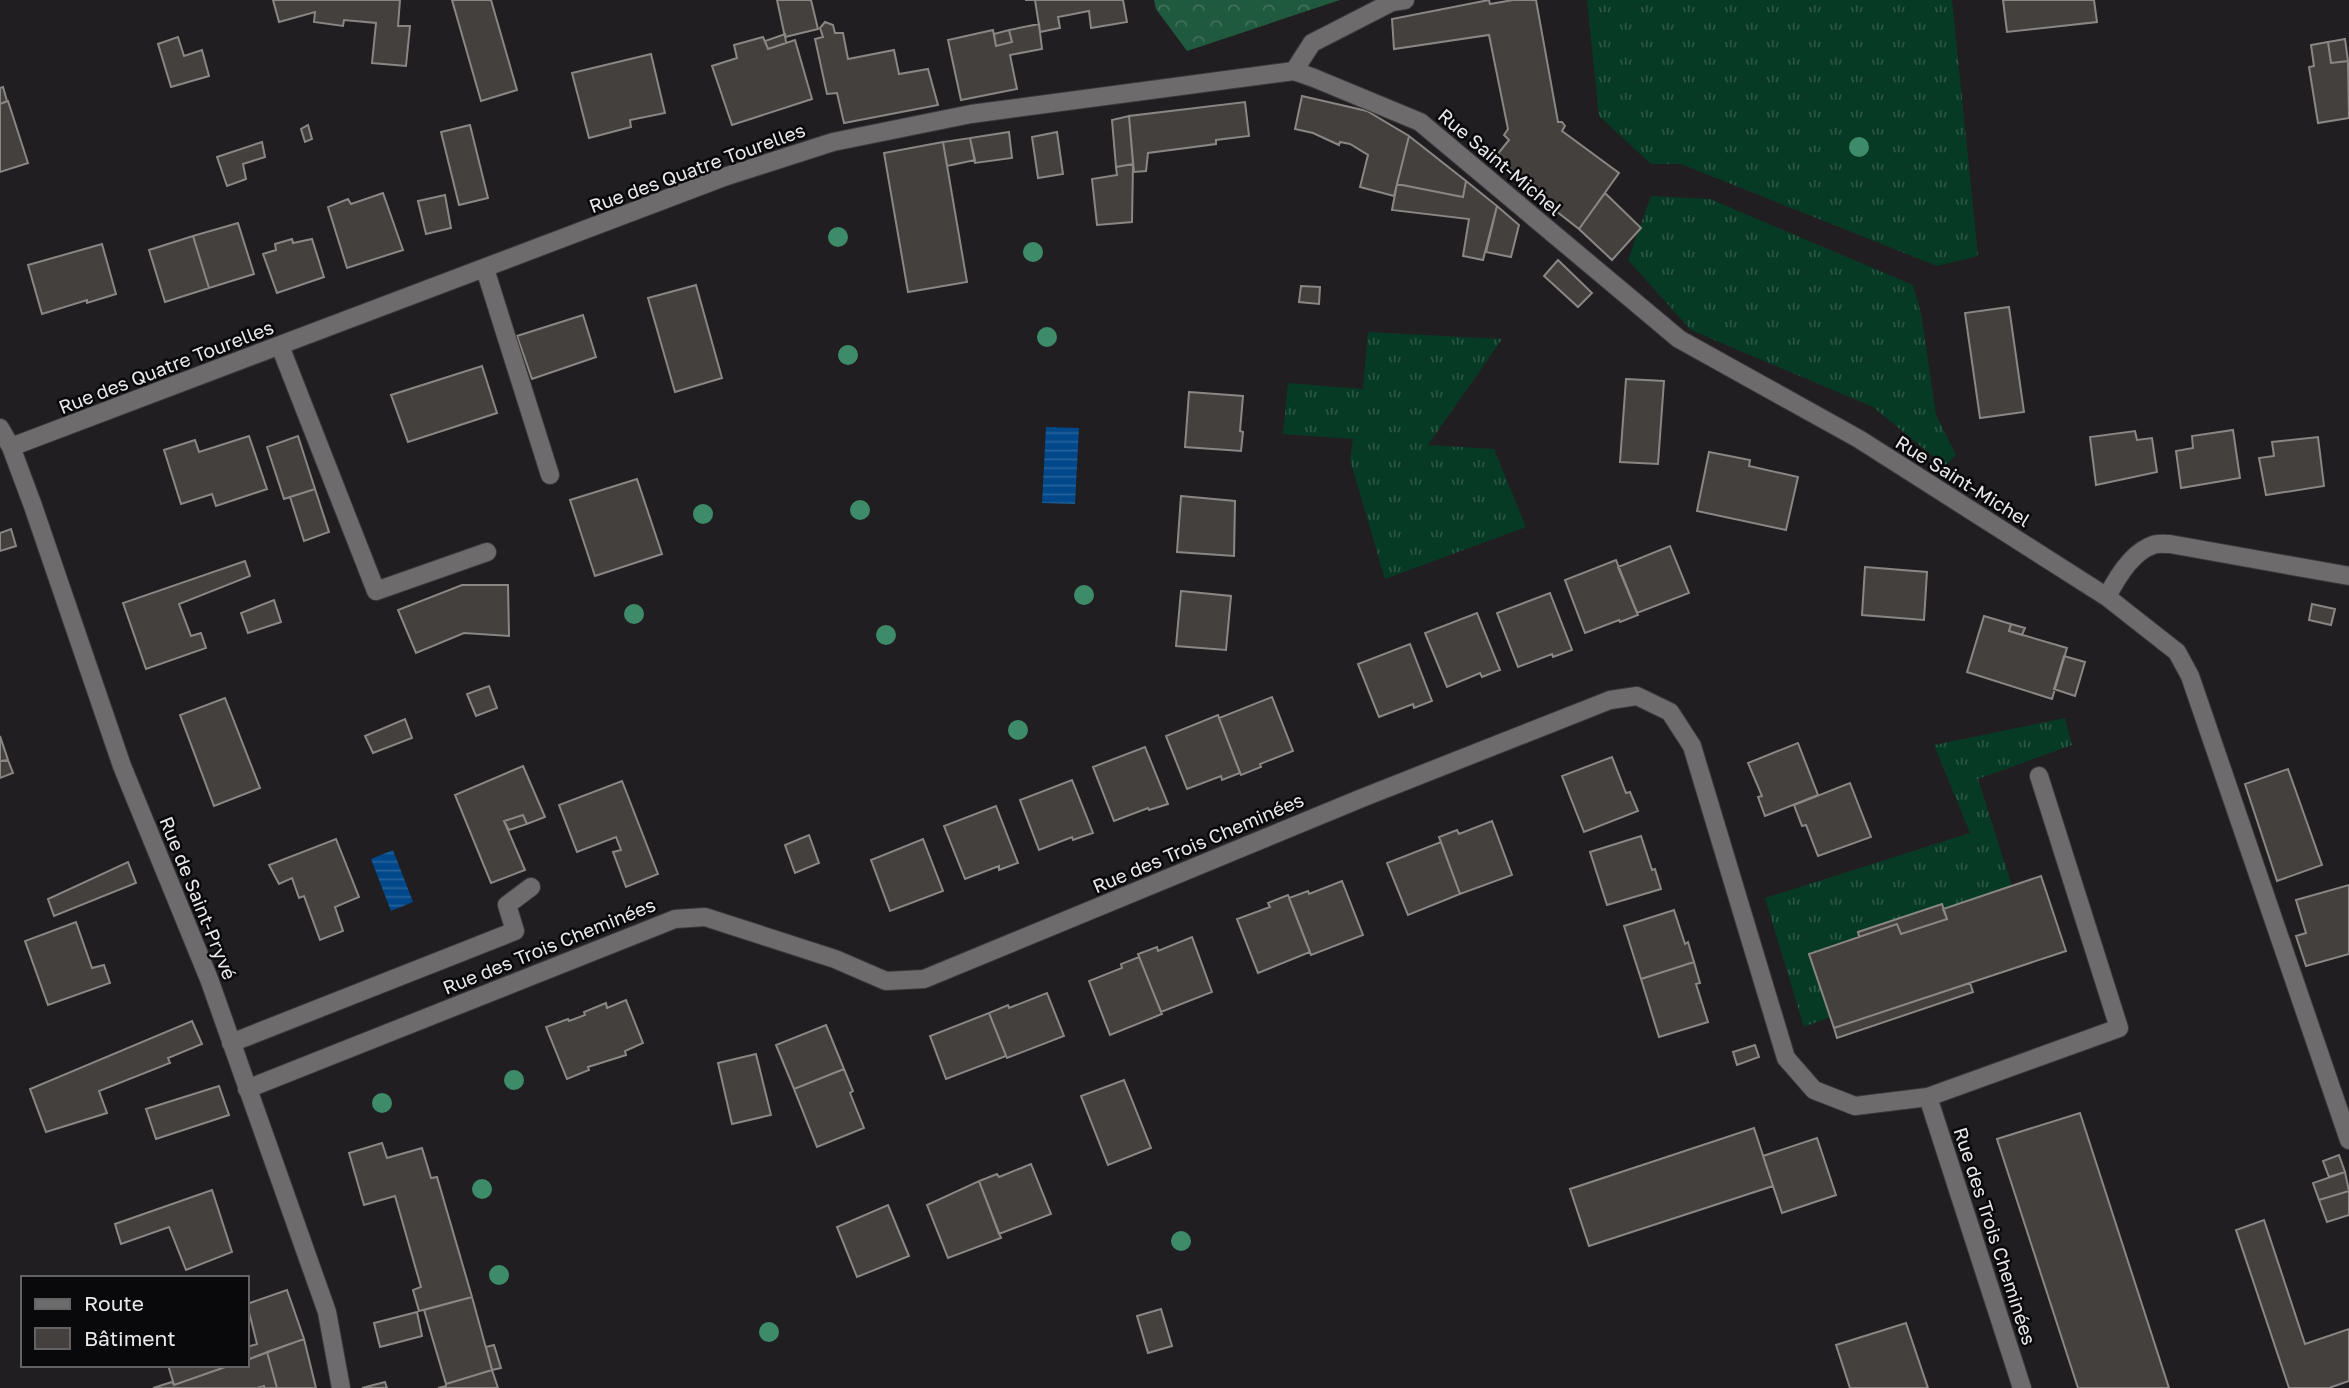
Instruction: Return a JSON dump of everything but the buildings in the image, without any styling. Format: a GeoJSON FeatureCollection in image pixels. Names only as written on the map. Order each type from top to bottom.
{"type":"FeatureCollection","features":[{"type":"Feature","properties":{"kind":"street"},"geometry":{"type":"LineString","coordinates":[[1294,71],[1312,43],[1392,2],[1405,0]]}},
{"type":"Feature","properties":{"kind":"street","name":"Rue des Quatre Tourelles"},"geometry":{"type":"LineString","coordinates":[[11,447],[724,177],[833,142],[971,114],[1294,71]]}},
{"type":"Feature","properties":{"kind":"street","name":"Rue Saint-Michel"},"geometry":{"type":"LineString","coordinates":[[1294,71],[1420,122],[1679,340],[1859,439],[2107,597],[2177,652],[2190,676],[2349,1140]]}},
{"type":"Feature","properties":{"kind":"street"},"geometry":{"type":"LineString","coordinates":[[485,269],[550,475]]}},
{"type":"Feature","properties":{"kind":"street"},"geometry":{"type":"LineString","coordinates":[[280,346],[376,592],[487,552]]}},
{"type":"Feature","properties":{"kind":"street","name":"Rue de Saint-Pryvé"},"geometry":{"type":"LineString","coordinates":[[0,428],[11,447],[33,506],[122,766],[209,979],[327,1312],[341,1388]]}},
{"type":"Feature","properties":{"kind":"street"},"geometry":{"type":"LineString","coordinates":[[2107,597],[2116,578],[2140,552],[2154,544],[2170,544],[2349,576]]}},
{"type":"Feature","properties":{"kind":"street","name":"Rue des Trois Cheminées"},"geometry":{"type":"LineString","coordinates":[[247,1088],[675,919],[705,917],[835,959],[886,981],[924,979],[1399,783],[1611,700],[1637,696],[1670,712],[1692,746],[1786,1058],[1814,1090],[1855,1106],[1928,1097],[2119,1028],[2039,776]]}},
{"type":"Feature","properties":{"kind":"street"},"geometry":{"type":"LineString","coordinates":[[231,1042],[514,931],[507,905],[531,887]]}},
{"type":"Feature","properties":{"kind":"street","name":"Rue des Trois Cheminées"},"geometry":{"type":"LineString","coordinates":[[1928,1097],[2022,1388]]}},
{"type":"Feature","properties":{"kind":"green space"},"geometry":{"type":"Polygon","coordinates":[[[1154,0],[1340,0],[1187,51],[1156,9],[1154,0]]]}},
{"type":"Feature","properties":{"kind":"green space"},"geometry":{"type":"Polygon","coordinates":[[[1587,0],[1952,0],[1978,256],[1937,266],[1681,164],[1651,164],[1599,116],[1587,0]]]}},
{"type":"Feature","properties":{"kind":"green space"},"geometry":{"type":"Polygon","coordinates":[[[1651,196],[1710,199],[1913,285],[1921,313],[1936,415],[1956,455],[1945,466],[1873,407],[1691,330],[1628,260],[1651,196]]]}},
{"type":"Feature","properties":{"kind":"green space"},"geometry":{"type":"Polygon","coordinates":[[[1368,332],[1502,339],[1428,445],[1494,449],[1526,527],[1385,579],[1350,460],[1353,439],[1283,434],[1288,383],[1363,389],[1368,332]]]}},
{"type":"Feature","properties":{"kind":"green space"},"geometry":{"type":"Polygon","coordinates":[[[2065,718],[2072,745],[1978,779],[2012,886],[1943,909],[1942,904],[1858,932],[1856,938],[1809,954],[1830,1017],[1804,1027],[1765,898],[1970,833],[1934,745],[2065,718]]]}},
{"type":"Feature","properties":{"kind":"water"},"geometry":{"type":"Polygon","coordinates":[[[1046,427],[1079,428],[1075,504],[1042,503],[1046,427]]]}},
{"type":"Feature","properties":{"kind":"water"},"geometry":{"type":"Polygon","coordinates":[[[393,850],[413,902],[391,911],[371,859],[393,850]]]}}]}
